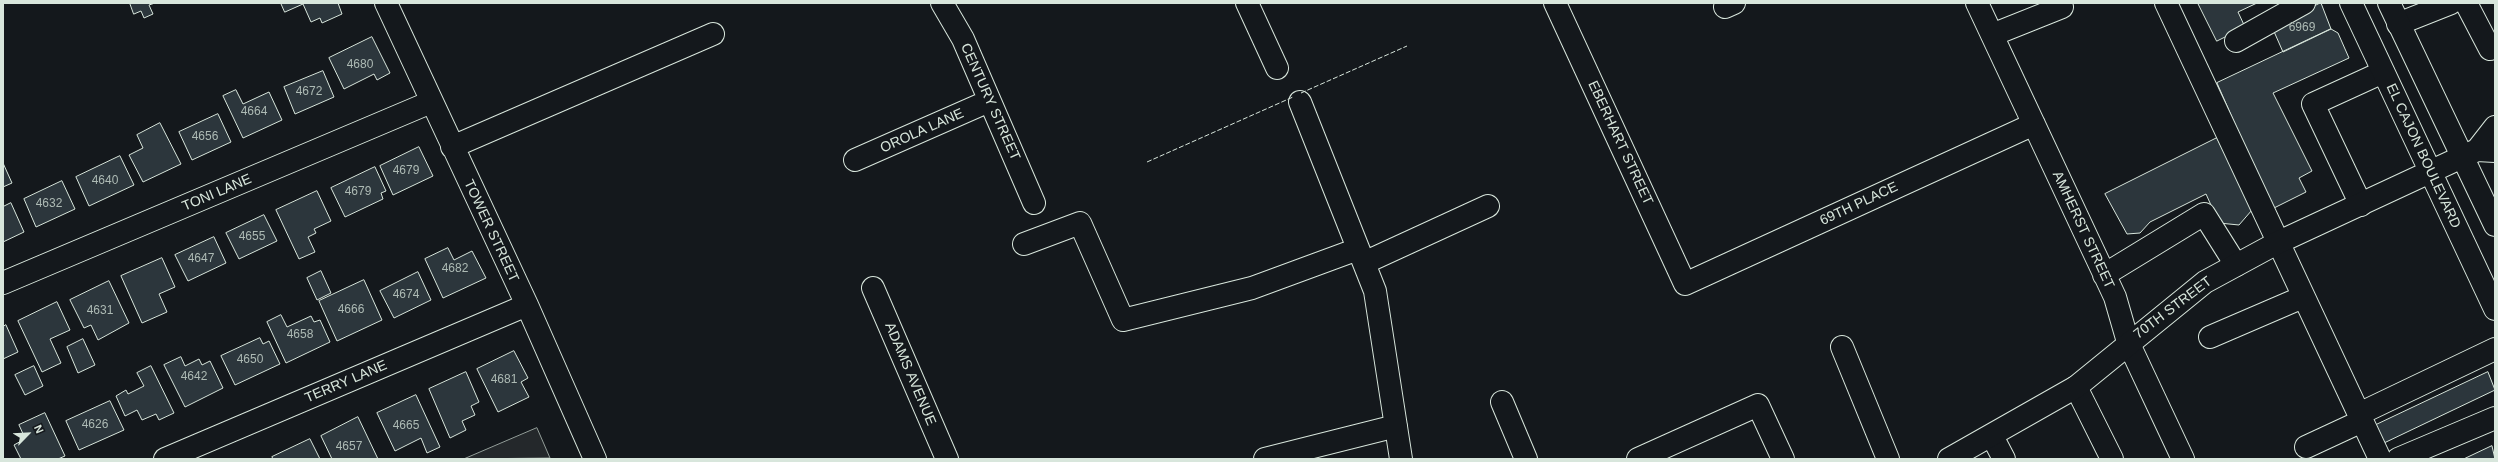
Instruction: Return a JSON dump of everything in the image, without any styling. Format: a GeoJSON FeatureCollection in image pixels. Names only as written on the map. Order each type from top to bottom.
{"type":"FeatureCollection","features":[{"type":"Feature","properties":{"kind":"street","name":"TOWER STREET"},"geometry":{"type":"LineString","coordinates":[[386,3],[526,305],[595,459]]}},
{"type":"Feature","properties":{"kind":"street","name":"CENTURY STREET"},"geometry":{"type":"LineString","coordinates":[[942,3],[963,39],[1034,202]]}},
{"type":"Feature","properties":{"kind":"street"},"geometry":{"type":"LineString","coordinates":[[1247,3],[1277,68]]}},
{"type":"Feature","properties":{"kind":"street","name":"EBERHART STREET"},"geometry":{"type":"LineString","coordinates":[[1555,3],[1685,284]]}},
{"type":"Feature","properties":{"kind":"street","name":"AMHERST STREET"},"geometry":{"type":"LineString","coordinates":[[1977,3],[2116,300],[2128,342],[2183,459]]}},
{"type":"Feature","properties":{"kind":"street"},"geometry":{"type":"LineString","coordinates":[[2166,3],[2277,243],[2380,459]]}},
{"type":"Feature","properties":{"kind":"street"},"geometry":{"type":"LineString","coordinates":[[2236,41],[2304,3]]}},
{"type":"Feature","properties":{"kind":"street","name":"EL CAJON BOULEVARD"},"geometry":{"type":"LineString","coordinates":[[2351,3],[2495,309]]}},
{"type":"Feature","properties":{"kind":"street"},"geometry":{"type":"LineString","coordinates":[[2389,3],[2398,24],[2478,153],[2494,221]]}},
{"type":"Feature","properties":{"kind":"street"},"geometry":{"type":"LineString","coordinates":[[2398,24],[2451,3]]}},
{"type":"Feature","properties":{"kind":"street"},"geometry":{"type":"LineString","coordinates":[[2466,3],[2490,49],[2495,46]]}},
{"type":"Feature","properties":{"kind":"street"},"geometry":{"type":"LineString","coordinates":[[1992,35],[2062,7]]}},
{"type":"Feature","properties":{"kind":"street"},"geometry":{"type":"LineString","coordinates":[[452,148],[713,34]]}},
{"type":"Feature","properties":{"kind":"street"},"geometry":{"type":"LineString","coordinates":[[2361,205],[2313,104],[2383,72]]}},
{"type":"Feature","properties":{"kind":"street","name":"OROLA LANE"},"geometry":{"type":"LineString","coordinates":[[855,160],[989,101]]}},
{"type":"Feature","properties":{"kind":"street","name":"TONI LANE"},"geometry":{"type":"LineString","coordinates":[[3,283],[431,102]]}},
{"type":"Feature","properties":{"kind":"street"},"geometry":{"type":"LineString","coordinates":[[1300,102],[1375,291],[1401,459]]}},
{"type":"Feature","properties":{"kind":"street","name":"69TH PLACE"},"geometry":{"type":"LineString","coordinates":[[1685,284],[2034,124]]}},
{"type":"Feature","properties":{"kind":"street","name":"70TH STREET"},"geometry":{"type":"LineString","coordinates":[[1949,459],[2076,387],[2128,342],[2205,282],[2277,243],[2431,172],[2478,153],[2495,127]]}},
{"type":"Feature","properties":{"kind":"street"},"geometry":{"type":"LineString","coordinates":[[1024,244],[1080,223],[1123,320],[1252,288],[1361,256],[1488,206]]}},
{"type":"Feature","properties":{"kind":"street"},"geometry":{"type":"LineString","coordinates":[[2104,275],[2204,214],[2236,266]]}},
{"type":"Feature","properties":{"kind":"street","name":"ADAMS AVENUE"},"geometry":{"type":"LineString","coordinates":[[873,288],[946,459]]}},
{"type":"Feature","properties":{"kind":"street"},"geometry":{"type":"LineString","coordinates":[[2210,337],[2303,296]]}},
{"type":"Feature","properties":{"kind":"street","name":"TERRY LANE"},"geometry":{"type":"LineString","coordinates":[[165,459],[526,305]]}},
{"type":"Feature","properties":{"kind":"street"},"geometry":{"type":"LineString","coordinates":[[1842,347],[1888,459]]}},
{"type":"Feature","properties":{"kind":"street"},"geometry":{"type":"LineString","coordinates":[[2306,448],[2360,418],[2495,349]]}},
{"type":"Feature","properties":{"kind":"street"},"geometry":{"type":"LineString","coordinates":[[2076,387],[2112,459]]}},
{"type":"Feature","properties":{"kind":"street"},"geometry":{"type":"LineString","coordinates":[[1502,402],[1526,459]]}},
{"type":"Feature","properties":{"kind":"street"},"geometry":{"type":"LineString","coordinates":[[1638,459],[1758,405],[1783,459]]}},
{"type":"Feature","properties":{"kind":"street"},"geometry":{"type":"LineString","coordinates":[[2398,459],[2495,418]]}},
{"type":"Feature","properties":{"kind":"street"},"geometry":{"type":"LineString","coordinates":[[1265,459],[1396,426]]}},
{"type":"Feature","properties":{"kind":"street"},"geometry":{"type":"LineString","coordinates":[[1992,436],[2004,459]]}},
{"type":"Feature","properties":{"kind":"shaded area"},"geometry":{"type":"Polygon","coordinates":[[[537,428],[550,458],[464,459],[537,428]]]}},
{"type":"Feature","properties":{"kind":"building"},"geometry":{"type":"Polygon","coordinates":[[[130,3],[155,3],[149,5],[153,14],[144,18],[141,11],[134,14],[130,3]]]}},
{"type":"Feature","properties":{"kind":"building"},"geometry":{"type":"Polygon","coordinates":[[[281,3],[338,3],[342,14],[322,23],[320,18],[311,22],[303,4],[285,12],[281,3]]]}},
{"type":"Feature","properties":{"kind":"building"},"geometry":{"type":"Polygon","coordinates":[[[2198,3],[2257,3],[2238,12],[2245,27],[2217,41],[2198,3]]]}},
{"type":"Feature","properties":{"kind":"building"},"geometry":{"type":"Polygon","coordinates":[[[2321,3],[2331,29],[2283,52],[2272,27],[2321,3]]]}},
{"type":"Feature","properties":{"kind":"building"},"geometry":{"type":"Polygon","coordinates":[[[2331,29],[2338,33],[2349,58],[2273,93],[2312,171],[2299,178],[2306,192],[2272,209],[2217,83],[2331,29]]]}},
{"type":"Feature","properties":{"kind":"building"},"geometry":{"type":"Polygon","coordinates":[[[372,37],[390,73],[377,80],[374,74],[344,89],[329,58],[372,37]]]}},
{"type":"Feature","properties":{"kind":"building"},"geometry":{"type":"Polygon","coordinates":[[[323,71],[334,97],[295,114],[284,87],[323,71]]]}},
{"type":"Feature","properties":{"kind":"building"},"geometry":{"type":"Polygon","coordinates":[[[236,90],[243,104],[269,92],[282,120],[243,138],[223,96],[236,90]]]}},
{"type":"Feature","properties":{"kind":"building"},"geometry":{"type":"Polygon","coordinates":[[[218,114],[231,142],[192,160],[179,132],[218,114]]]}},
{"type":"Feature","properties":{"kind":"building"},"geometry":{"type":"Polygon","coordinates":[[[160,123],[181,164],[143,182],[129,155],[143,148],[137,135],[160,123]]]}},
{"type":"Feature","properties":{"kind":"building"},"geometry":{"type":"Polygon","coordinates":[[[2217,138],[2252,210],[2239,225],[2219,223],[2206,194],[2150,222],[2140,233],[2127,234],[2105,194],[2217,138]]]}},
{"type":"Feature","properties":{"kind":"building"},"geometry":{"type":"Polygon","coordinates":[[[419,147],[433,176],[393,195],[380,166],[419,147]]]}},
{"type":"Feature","properties":{"kind":"building"},"geometry":{"type":"Polygon","coordinates":[[[120,156],[134,185],[89,206],[76,177],[120,156]]]}},
{"type":"Feature","properties":{"kind":"building"},"geometry":{"type":"Polygon","coordinates":[[[3,163],[12,183],[3,187],[3,163]]]}},
{"type":"Feature","properties":{"kind":"building"},"geometry":{"type":"Polygon","coordinates":[[[375,167],[386,191],[381,193],[383,199],[345,217],[331,188],[375,167]]]}},
{"type":"Feature","properties":{"kind":"building"},"geometry":{"type":"Polygon","coordinates":[[[62,181],[75,209],[36,227],[24,199],[62,181]]]}},
{"type":"Feature","properties":{"kind":"building"},"geometry":{"type":"Polygon","coordinates":[[[317,191],[331,221],[314,229],[316,233],[308,237],[315,252],[299,259],[276,210],[317,191]]]}},
{"type":"Feature","properties":{"kind":"building"},"geometry":{"type":"Polygon","coordinates":[[[11,203],[24,232],[3,242],[3,207],[11,203]]]}},
{"type":"Feature","properties":{"kind":"building"},"geometry":{"type":"Polygon","coordinates":[[[264,215],[277,241],[239,259],[226,233],[264,215]]]}},
{"type":"Feature","properties":{"kind":"building"},"geometry":{"type":"Polygon","coordinates":[[[214,237],[226,263],[188,281],[175,255],[214,237]]]}},
{"type":"Feature","properties":{"kind":"building"},"geometry":{"type":"Polygon","coordinates":[[[448,248],[454,260],[472,251],[486,278],[443,298],[425,259],[448,248]]]}},
{"type":"Feature","properties":{"kind":"building"},"geometry":{"type":"Polygon","coordinates":[[[162,258],[175,287],[159,294],[167,312],[142,323],[121,276],[162,258]]]}},
{"type":"Feature","properties":{"kind":"building"},"geometry":{"type":"Polygon","coordinates":[[[321,271],[331,293],[317,300],[307,278],[321,271]]]}},
{"type":"Feature","properties":{"kind":"building"},"geometry":{"type":"Polygon","coordinates":[[[418,272],[431,300],[394,318],[380,291],[418,272]]]}},
{"type":"Feature","properties":{"kind":"building"},"geometry":{"type":"Polygon","coordinates":[[[364,280],[382,320],[337,341],[319,301],[364,280]]]}},
{"type":"Feature","properties":{"kind":"building"},"geometry":{"type":"Polygon","coordinates":[[[109,281],[129,323],[98,340],[91,325],[84,328],[70,300],[109,281]]]}},
{"type":"Feature","properties":{"kind":"building"},"geometry":{"type":"Polygon","coordinates":[[[57,302],[70,330],[50,339],[61,363],[42,372],[18,321],[57,302]]]}},
{"type":"Feature","properties":{"kind":"building"},"geometry":{"type":"Polygon","coordinates":[[[281,315],[287,327],[311,316],[314,322],[320,320],[330,342],[286,363],[267,322],[281,315]]]}},
{"type":"Feature","properties":{"kind":"building"},"geometry":{"type":"Polygon","coordinates":[[[6,325],[18,352],[3,359],[3,327],[6,325]]]}},
{"type":"Feature","properties":{"kind":"building"},"geometry":{"type":"Polygon","coordinates":[[[260,338],[263,344],[269,341],[280,364],[235,385],[221,356],[260,338]]]}},
{"type":"Feature","properties":{"kind":"building"},"geometry":{"type":"Polygon","coordinates":[[[83,339],[95,365],[78,373],[67,347],[83,339]]]}},
{"type":"Feature","properties":{"kind":"building"},"geometry":{"type":"Polygon","coordinates":[[[514,351],[528,378],[521,382],[529,397],[498,412],[477,369],[514,351]]]}},
{"type":"Feature","properties":{"kind":"building"},"geometry":{"type":"Polygon","coordinates":[[[181,357],[185,366],[199,359],[202,365],[210,361],[223,388],[185,407],[164,365],[181,357]]]}},
{"type":"Feature","properties":{"kind":"building"},"geometry":{"type":"Polygon","coordinates":[[[34,366],[43,386],[25,395],[15,375],[34,366]]]}},
{"type":"Feature","properties":{"kind":"building"},"geometry":{"type":"Polygon","coordinates":[[[151,366],[174,413],[159,420],[156,414],[142,420],[137,410],[125,416],[116,396],[126,390],[128,394],[144,386],[137,373],[151,366]]]}},
{"type":"Feature","properties":{"kind":"building"},"geometry":{"type":"Polygon","coordinates":[[[466,372],[479,402],[471,406],[475,415],[462,421],[466,430],[450,438],[429,389],[466,372]]]}},
{"type":"Feature","properties":{"kind":"building"},"geometry":{"type":"Polygon","coordinates":[[[2488,372],[2495,390],[2384,443],[2376,425],[2488,372]]]}},
{"type":"Feature","properties":{"kind":"building"},"geometry":{"type":"Polygon","coordinates":[[[416,395],[440,447],[427,453],[421,438],[395,451],[377,413],[416,395]]]}},
{"type":"Feature","properties":{"kind":"building"},"geometry":{"type":"Polygon","coordinates":[[[110,401],[124,430],[79,450],[66,421],[110,401]]]}},
{"type":"Feature","properties":{"kind":"building"},"geometry":{"type":"Polygon","coordinates":[[[45,413],[65,456],[58,459],[21,459],[14,445],[23,440],[22,437],[24,436],[19,425],[45,413]]]}},
{"type":"Feature","properties":{"kind":"building"},"geometry":{"type":"Polygon","coordinates":[[[358,417],[378,459],[332,459],[321,436],[358,417]]]}},
{"type":"Feature","properties":{"kind":"building"},"geometry":{"type":"Polygon","coordinates":[[[310,439],[320,459],[273,459],[272,457],[310,439]]]}},
{"type":"Feature","properties":{"kind":"building"},"geometry":{"type":"Polygon","coordinates":[[[2492,446],[2495,459],[2464,459],[2492,446]]]}},
{"type":"Feature","properties":{"kind":"fence"},"geometry":{"type":"LineString","coordinates":[[1301,93],[1407,46]]}},
{"type":"Feature","properties":{"kind":"fence"},"geometry":{"type":"LineString","coordinates":[[1147,162],[1293,97]]}}]}
